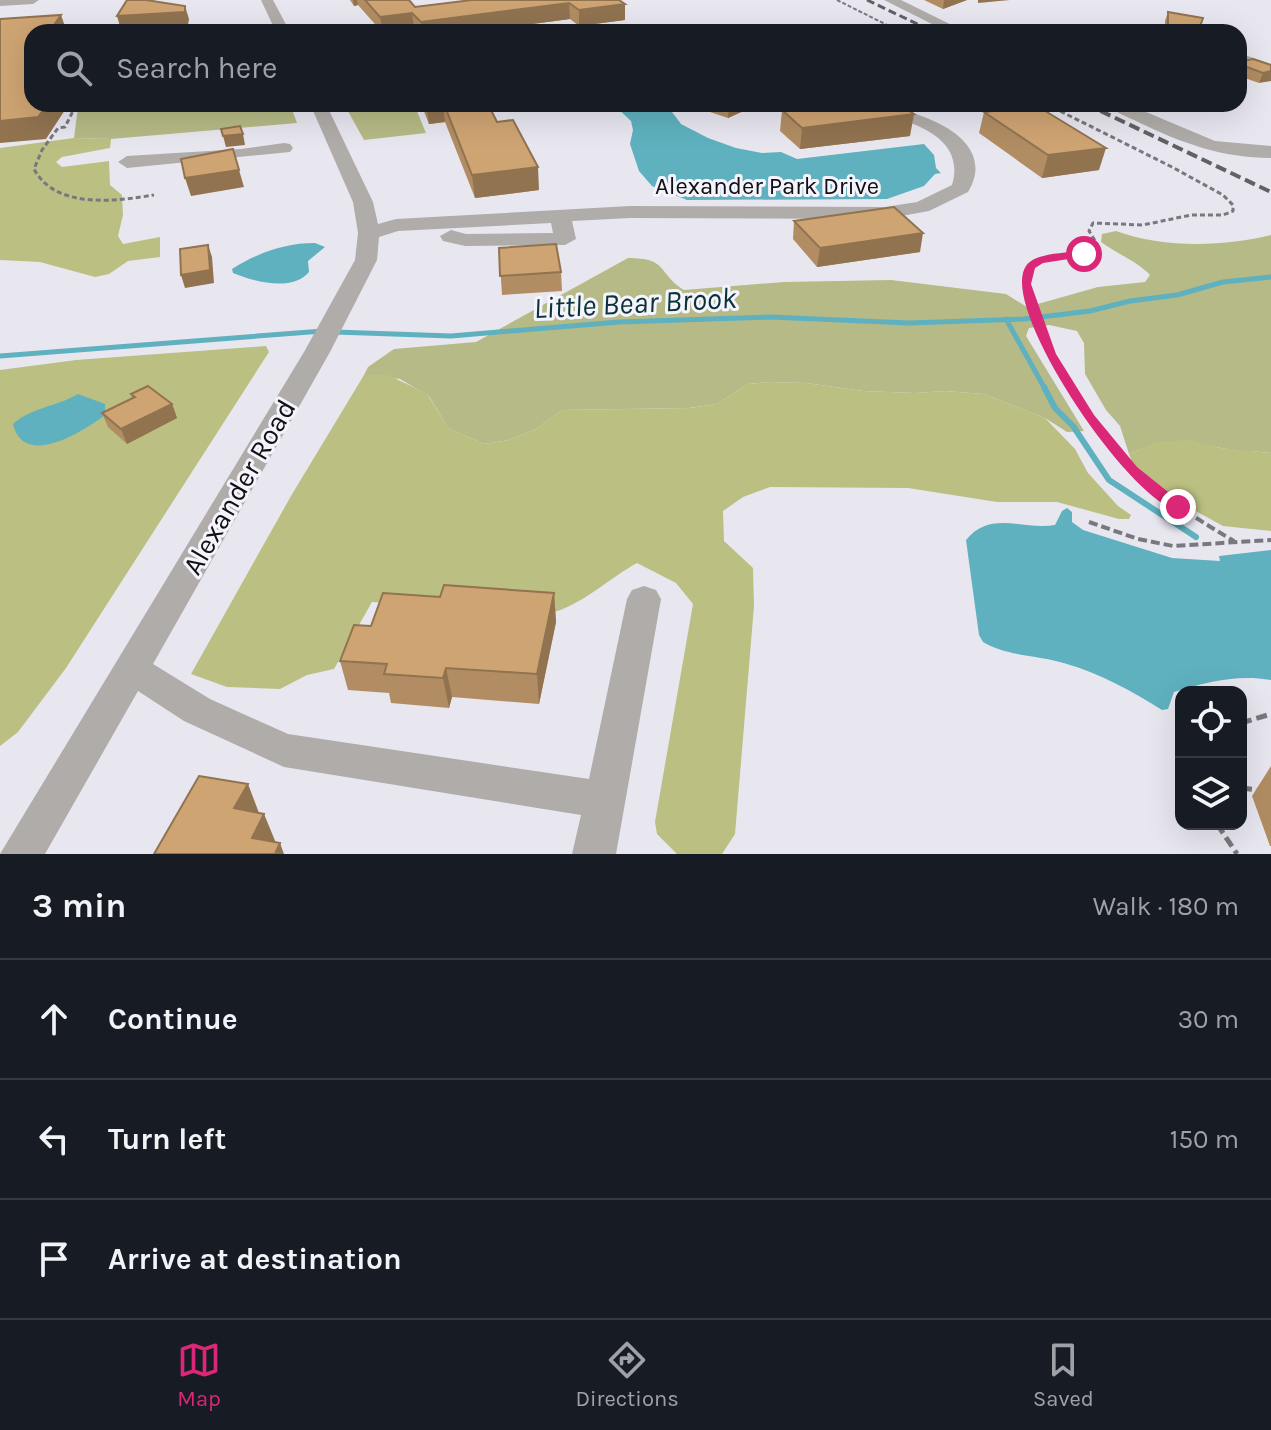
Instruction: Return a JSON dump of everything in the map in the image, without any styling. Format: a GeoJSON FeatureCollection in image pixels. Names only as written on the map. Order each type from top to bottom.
{"type":"FeatureCollection","features":[{"type":"Feature","properties":{"kind":"street"},"geometry":{"type":"LineString","coordinates":[[3,1],[33,0]]}},
{"type":"Feature","properties":{"kind":"street"},"geometry":{"type":"LineString","coordinates":[[890,0],[942,24]]}},
{"type":"Feature","properties":{"kind":"street"},"geometry":{"type":"LineString","coordinates":[[249,1],[269,3],[279,24]]}},
{"type":"Feature","properties":{"kind":"street"},"geometry":{"type":"LineString","coordinates":[[1247,60],[1271,69]]}},
{"type":"Feature","properties":{"kind":"street","name":"Alexander Road"},"geometry":{"type":"LineString","coordinates":[[22,854],[317,352],[366,260],[369,233],[362,199],[322,112]]}},
{"type":"Feature","properties":{"kind":"street","name":"Alexander Park Drive"},"geometry":{"type":"LineString","coordinates":[[369,233],[396,225],[457,219],[471,221],[630,212],[885,213],[922,207],[961,188],[967,171],[963,152],[957,144],[928,124],[892,112]]}},
{"type":"Feature","properties":{"kind":"street"},"geometry":{"type":"LineString","coordinates":[[1132,112],[1206,145],[1271,152]]}},
{"type":"Feature","properties":{"kind":"street"},"geometry":{"type":"LineString","coordinates":[[127,162],[284,148]]}},
{"type":"Feature","properties":{"kind":"street"},"geometry":{"type":"LineString","coordinates":[[440,231],[465,240],[565,239],[560,215]]}},
{"type":"Feature","properties":{"kind":"street","name":"Alexander Park Drive"},"geometry":{"type":"LineString","coordinates":[[369,233],[399,237],[462,227],[471,221]]}},
{"type":"Feature","properties":{"kind":"street"},"geometry":{"type":"LineString","coordinates":[[594,854],[644,599]]}},
{"type":"Feature","properties":{"kind":"street"},"geometry":{"type":"LineString","coordinates":[[132,669],[197,710],[284,750],[605,800]]}},
{"type":"Feature","properties":{"kind":"path"},"geometry":{"type":"LineString","coordinates":[[837,0],[885,24]]}},
{"type":"Feature","properties":{"kind":"path"},"geometry":{"type":"LineString","coordinates":[[72,112],[65,127],[58,128],[42,150],[34,169],[37,175],[49,186],[86,202],[106,203],[154,195]]}},
{"type":"Feature","properties":{"kind":"path"},"geometry":{"type":"LineString","coordinates":[[1062,112],[1223,195],[1233,208],[1223,215],[1199,214],[1143,225],[1093,223],[1089,227],[1098,247],[1094,251],[1040,261],[1031,266],[1025,284],[1050,354],[1089,417],[1132,469],[1178,507],[1234,541]]}},
{"type":"Feature","properties":{"kind":"path"},"geometry":{"type":"LineString","coordinates":[[1089,522],[1156,544],[1190,547],[1271,540]]}},
{"type":"Feature","properties":{"kind":"path"},"geometry":{"type":"LineString","coordinates":[[1247,721],[1271,714]]}},
{"type":"Feature","properties":{"kind":"path"},"geometry":{"type":"LineString","coordinates":[[1247,789],[1271,791]]}},
{"type":"Feature","properties":{"kind":"path"},"geometry":{"type":"LineString","coordinates":[[1221,830],[1237,854]]}},
{"type":"Feature","properties":{"kind":"green space"},"geometry":{"type":"Polygon","coordinates":[[[77,112],[293,112],[297,123],[111,139],[74,138],[77,112]]]}},
{"type":"Feature","properties":{"kind":"green space"},"geometry":{"type":"Polygon","coordinates":[[[348,112],[417,112],[426,133],[364,140],[348,112]]]}},
{"type":"Feature","properties":{"kind":"green space"},"geometry":{"type":"Polygon","coordinates":[[[74,138],[111,139],[110,148],[62,157],[56,162],[62,167],[109,161],[110,185],[122,195],[123,215],[118,236],[123,244],[160,237],[160,257],[128,261],[109,274],[95,277],[40,262],[0,260],[0,148],[74,138]]]}},
{"type":"Feature","properties":{"kind":"green space"},"geometry":{"type":"Polygon","coordinates":[[[1116,231],[1134,237],[1193,244],[1233,242],[1271,235],[1271,453],[1165,442],[1129,454],[1120,426],[1106,410],[1085,374],[1084,343],[1077,331],[1049,325],[1029,328],[1026,336],[1084,431],[1067,432],[1045,418],[984,394],[863,391],[806,383],[769,382],[748,384],[717,404],[689,408],[562,410],[536,429],[509,440],[484,444],[448,428],[429,396],[400,379],[364,375],[368,367],[394,349],[476,342],[628,258],[657,264],[684,290],[784,282],[891,280],[1006,294],[1027,307],[1098,287],[1145,282],[1150,275],[1145,270],[1101,242],[1102,234],[1116,231]]]}},
{"type":"Feature","properties":{"kind":"green space"},"geometry":{"type":"Polygon","coordinates":[[[266,346],[269,352],[66,668],[18,732],[0,746],[0,370],[76,360],[266,346]]]}},
{"type":"Feature","properties":{"kind":"green space"},"geometry":{"type":"Polygon","coordinates":[[[364,375],[388,375],[428,395],[448,428],[484,444],[509,440],[536,429],[562,410],[690,408],[717,404],[748,384],[806,383],[863,391],[984,394],[1045,418],[1075,449],[1088,473],[1118,506],[1131,515],[1129,519],[1119,519],[1057,502],[997,502],[908,488],[770,487],[743,497],[723,511],[724,541],[753,568],[754,606],[735,834],[722,854],[677,854],[657,834],[655,822],[693,604],[676,583],[637,563],[584,598],[551,613],[372,602],[334,669],[307,675],[280,689],[227,687],[191,674],[291,496],[364,375]]]}},
{"type":"Feature","properties":{"kind":"green space"},"geometry":{"type":"Polygon","coordinates":[[[1191,440],[1220,448],[1271,453],[1271,531],[1223,526],[1170,497],[1135,471],[1129,454],[1155,442],[1191,440]]]}},
{"type":"Feature","properties":{"kind":"water"},"geometry":{"type":"Polygon","coordinates":[[[621,112],[672,112],[681,124],[708,138],[736,148],[762,153],[781,152],[797,159],[924,144],[934,155],[936,168],[941,173],[935,174],[924,186],[887,199],[687,200],[652,186],[639,171],[630,144],[631,121],[621,112]]]}},
{"type":"Feature","properties":{"kind":"water"},"geometry":{"type":"Polygon","coordinates":[[[315,243],[325,247],[308,261],[309,272],[293,282],[262,282],[233,273],[232,269],[272,250],[315,243]]]}},
{"type":"Feature","properties":{"kind":"water"},"geometry":{"type":"Polygon","coordinates":[[[78,394],[105,404],[105,415],[56,442],[29,444],[19,437],[13,424],[20,418],[78,394]]]}},
{"type":"Feature","properties":{"kind":"water"},"geometry":{"type":"Polygon","coordinates":[[[1067,508],[1072,512],[1072,522],[1083,530],[1172,558],[1220,561],[1219,556],[1271,550],[1271,680],[1234,679],[1175,686],[1168,709],[1162,710],[1092,673],[983,642],[979,635],[966,540],[986,525],[997,523],[1055,525],[1067,508]]]}},
{"type":"Feature","properties":{"kind":"building"},"geometry":{"type":"Polygon","coordinates":[[[127,0],[185,6],[185,12],[117,16],[127,0]]]}},
{"type":"Feature","properties":{"kind":"building"},"geometry":{"type":"Polygon","coordinates":[[[365,0],[409,0],[415,7],[472,0],[619,0],[625,4],[579,10],[569,3],[421,22],[412,13],[380,17],[365,0]]]}},
{"type":"Feature","properties":{"kind":"building"},"geometry":{"type":"Polygon","coordinates":[[[1168,12],[1203,18],[1201,24],[1168,24],[1168,12]]]}},
{"type":"Feature","properties":{"kind":"building"},"geometry":{"type":"Polygon","coordinates":[[[61,15],[55,24],[24,24],[24,112],[42,112],[38,117],[0,121],[0,19],[61,15]]]}},
{"type":"Feature","properties":{"kind":"building"},"geometry":{"type":"Polygon","coordinates":[[[1253,59],[1271,65],[1271,71],[1263,73],[1247,67],[1247,60],[1253,59]]]}},
{"type":"Feature","properties":{"kind":"building"},"geometry":{"type":"Polygon","coordinates":[[[447,112],[492,112],[497,122],[513,120],[538,167],[472,175],[447,112]]]}},
{"type":"Feature","properties":{"kind":"building"},"geometry":{"type":"Polygon","coordinates":[[[784,112],[914,114],[802,128],[784,112]]]}},
{"type":"Feature","properties":{"kind":"building"},"geometry":{"type":"Polygon","coordinates":[[[984,112],[1047,112],[1106,148],[1048,155],[984,112]]]}},
{"type":"Feature","properties":{"kind":"building"},"geometry":{"type":"Polygon","coordinates":[[[240,126],[243,134],[223,136],[221,129],[240,126]]]}},
{"type":"Feature","properties":{"kind":"building"},"geometry":{"type":"Polygon","coordinates":[[[233,149],[239,170],[185,178],[181,159],[233,149]]]}},
{"type":"Feature","properties":{"kind":"building"},"geometry":{"type":"Polygon","coordinates":[[[894,207],[923,233],[820,248],[794,221],[894,207]]]}},
{"type":"Feature","properties":{"kind":"building"},"geometry":{"type":"Polygon","coordinates":[[[556,244],[561,272],[500,276],[499,248],[556,244]]]}},
{"type":"Feature","properties":{"kind":"building"},"geometry":{"type":"Polygon","coordinates":[[[208,245],[210,270],[181,275],[180,249],[208,245]]]}},
{"type":"Feature","properties":{"kind":"building"},"geometry":{"type":"Polygon","coordinates":[[[148,386],[172,404],[121,429],[102,413],[135,397],[131,394],[148,386]]]}},
{"type":"Feature","properties":{"kind":"building"},"geometry":{"type":"Polygon","coordinates":[[[444,585],[554,593],[537,674],[446,668],[443,678],[384,674],[387,664],[340,661],[354,625],[371,626],[383,593],[440,597],[444,585]]]}},
{"type":"Feature","properties":{"kind":"building"},"geometry":{"type":"Polygon","coordinates":[[[199,776],[248,784],[234,808],[264,814],[252,838],[280,843],[275,854],[154,854],[199,776]]]}},
{"type":"Feature","properties":{"kind":"waterway","name":"Little Bear Brook"},"geometry":{"type":"LineString","coordinates":[[1006,320],[1090,311],[1130,301],[1177,295],[1223,282],[1271,277]]}},
{"type":"Feature","properties":{"kind":"waterway","name":"Little Bear Brook"},"geometry":{"type":"LineString","coordinates":[[335,332],[451,336],[619,322],[770,317],[909,323],[1006,320]]}},
{"type":"Feature","properties":{"kind":"waterway"},"geometry":{"type":"LineString","coordinates":[[1006,320],[1045,389]]}},
{"type":"Feature","properties":{"kind":"waterway","name":"Little Bear Brook"},"geometry":{"type":"LineString","coordinates":[[0,356],[323,331]]}},
{"type":"Feature","properties":{"kind":"waterway"},"geometry":{"type":"LineString","coordinates":[[1044,387],[1055,408],[1073,426],[1109,480],[1196,537]]}},
{"type":"Feature","properties":{"kind":"railway"},"geometry":{"type":"LineString","coordinates":[[867,0],[917,24]]}},
{"type":"Feature","properties":{"kind":"railway"},"geometry":{"type":"LineString","coordinates":[[1103,112],[1271,192]]}},
{"type":"Feature","properties":{"kind":"route"},"geometry":{"type":"LineString","coordinates":[[1084,254],[1040,261],[1031,266],[1025,284],[1031,305],[1050,354],[1089,417],[1132,469],[1178,507]]}}]}
